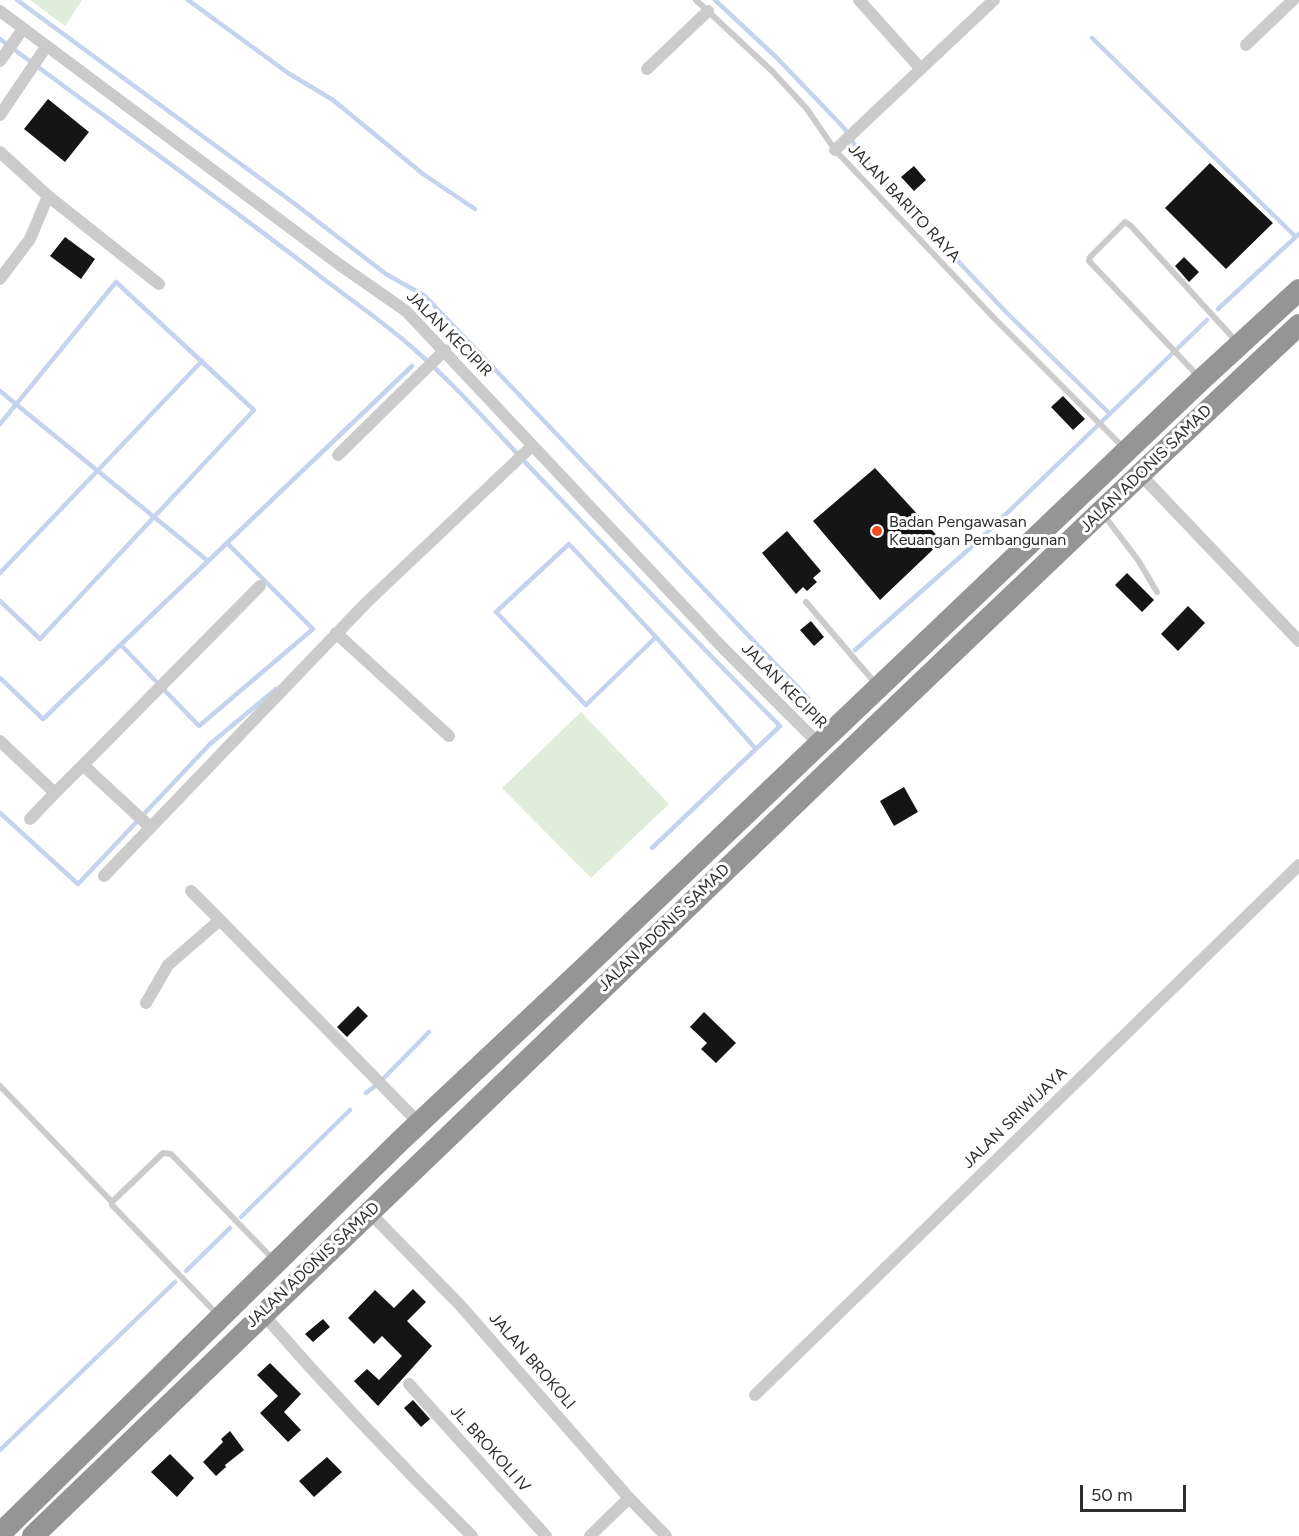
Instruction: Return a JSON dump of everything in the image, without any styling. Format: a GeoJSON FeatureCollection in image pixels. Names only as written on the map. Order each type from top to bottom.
{"type":"FeatureCollection","features":[{"type":"Feature","properties":{"kind":"highway"},"geometry":{"type":"LineString","coordinates":[[0,1534],[419,1123],[1201,380],[1299,290]]}},
{"type":"Feature","properties":{"kind":"highway","name":"JALAN ADONIS SAMAD"},"geometry":{"type":"LineString","coordinates":[[33,1536],[600,989],[1299,325]]}},
{"type":"Feature","properties":{"kind":"highway"},"geometry":{"type":"LineString","coordinates":[[1240,345],[1259,363]]}},
{"type":"Feature","properties":{"kind":"highway"},"geometry":{"type":"LineString","coordinates":[[582,970],[600,989]]}},
{"type":"Feature","properties":{"kind":"street"},"geometry":{"type":"LineString","coordinates":[[859,0],[921,69]]}},
{"type":"Feature","properties":{"kind":"street"},"geometry":{"type":"LineString","coordinates":[[1246,45],[1293,0]]}},
{"type":"Feature","properties":{"kind":"street"},"geometry":{"type":"LineString","coordinates":[[835,150],[988,2]]}},
{"type":"Feature","properties":{"kind":"street"},"geometry":{"type":"LineString","coordinates":[[646,69],[708,10]]}},
{"type":"Feature","properties":{"kind":"street","name":"JALAN KECIPIR"},"geometry":{"type":"LineString","coordinates":[[0,11],[340,265],[406,311],[445,350],[528,450],[819,744]]}},
{"type":"Feature","properties":{"kind":"street"},"geometry":{"type":"LineString","coordinates":[[0,61],[23,29]]}},
{"type":"Feature","properties":{"kind":"street"},"geometry":{"type":"LineString","coordinates":[[0,115],[46,47]]}},
{"type":"Feature","properties":{"kind":"street"},"geometry":{"type":"LineString","coordinates":[[0,152],[48,196],[159,284]]}},
{"type":"Feature","properties":{"kind":"street"},"geometry":{"type":"LineString","coordinates":[[0,279],[30,239],[48,196]]}},
{"type":"Feature","properties":{"kind":"street"},"geometry":{"type":"LineString","coordinates":[[338,456],[445,350]]}},
{"type":"Feature","properties":{"kind":"street"},"geometry":{"type":"LineString","coordinates":[[104,876],[147,824],[336,633],[528,450]]}},
{"type":"Feature","properties":{"kind":"street"},"geometry":{"type":"LineString","coordinates":[[1140,474],[1299,641]]}},
{"type":"Feature","properties":{"kind":"street"},"geometry":{"type":"LineString","coordinates":[[30,819],[260,586]]}},
{"type":"Feature","properties":{"kind":"street"},"geometry":{"type":"LineString","coordinates":[[336,633],[449,736]]}},
{"type":"Feature","properties":{"kind":"street"},"geometry":{"type":"LineString","coordinates":[[0,741],[55,793]]}},
{"type":"Feature","properties":{"kind":"street"},"geometry":{"type":"LineString","coordinates":[[83,765],[147,824]]}},
{"type":"Feature","properties":{"kind":"street","name":"JALAN SRIWIJAYA"},"geometry":{"type":"LineString","coordinates":[[755,1395],[1299,865]]}},
{"type":"Feature","properties":{"kind":"street"},"geometry":{"type":"LineString","coordinates":[[190,891],[419,1123]]}},
{"type":"Feature","properties":{"kind":"street"},"geometry":{"type":"LineString","coordinates":[[146,1003],[168,965],[220,920]]}},
{"type":"Feature","properties":{"kind":"street","name":"JALAN BROKOLI"},"geometry":{"type":"LineString","coordinates":[[369,1212],[460,1305],[629,1498],[666,1536]]}},
{"type":"Feature","properties":{"kind":"street"},"geometry":{"type":"LineString","coordinates":[[262,1313],[323,1383],[472,1536]]}},
{"type":"Feature","properties":{"kind":"street","name":"JL. BROKOLI IV"},"geometry":{"type":"LineString","coordinates":[[409,1384],[546,1536]]}},
{"type":"Feature","properties":{"kind":"street"},"geometry":{"type":"LineString","coordinates":[[590,1536],[629,1498]]}},
{"type":"Feature","properties":{"kind":"lane","name":"JALAN BARITO RAYA"},"geometry":{"type":"LineString","coordinates":[[696,0],[773,72],[807,109],[835,150],[995,319],[1127,451]]}},
{"type":"Feature","properties":{"kind":"lane"},"geometry":{"type":"LineString","coordinates":[[1201,380],[1089,261],[1090,256],[1125,222],[1240,345]]}},
{"type":"Feature","properties":{"kind":"lane"},"geometry":{"type":"LineString","coordinates":[[1101,512],[1138,560],[1156,592]]}},
{"type":"Feature","properties":{"kind":"lane"},"geometry":{"type":"LineString","coordinates":[[806,602],[879,686]]}},
{"type":"Feature","properties":{"kind":"lane"},"geometry":{"type":"LineString","coordinates":[[0,1086],[112,1202],[115,1210],[221,1318]]}},
{"type":"Feature","properties":{"kind":"lane"},"geometry":{"type":"LineString","coordinates":[[112,1202],[163,1153],[168,1152],[277,1263]]}},
{"type":"Feature","properties":{"kind":"green space"},"geometry":{"type":"Polygon","coordinates":[[[30,0],[82,0],[65,26],[30,0]]]}},
{"type":"Feature","properties":{"kind":"green space"},"geometry":{"type":"Polygon","coordinates":[[[581,712],[669,804],[591,878],[502,788],[581,712]]]}},
{"type":"Feature","properties":{"kind":"building"},"geometry":{"type":"Polygon","coordinates":[[[48,99],[89,132],[65,162],[24,129],[48,99]]]}},
{"type":"Feature","properties":{"kind":"building"},"geometry":{"type":"Polygon","coordinates":[[[1210,163],[1273,223],[1226,269],[1165,208],[1210,163]]]}},
{"type":"Feature","properties":{"kind":"building"},"geometry":{"type":"Polygon","coordinates":[[[914,166],[926,180],[914,191],[901,177],[914,166]]]}},
{"type":"Feature","properties":{"kind":"building"},"geometry":{"type":"Polygon","coordinates":[[[65,237],[95,259],[81,279],[50,256],[65,237]]]}},
{"type":"Feature","properties":{"kind":"building"},"geometry":{"type":"Polygon","coordinates":[[[1184,257],[1199,272],[1189,282],[1175,266],[1184,257]]]}},
{"type":"Feature","properties":{"kind":"building"},"geometry":{"type":"Polygon","coordinates":[[[1063,396],[1085,419],[1073,430],[1051,407],[1063,396]]]}},
{"type":"Feature","properties":{"kind":"building","name":"Badan Pengawasan Keuangan Pembangunan"},"geometry":{"type":"Polygon","coordinates":[[[875,468],[942,541],[880,600],[813,521],[875,468]]]}},
{"type":"Feature","properties":{"kind":"building"},"geometry":{"type":"Polygon","coordinates":[[[787,531],[821,571],[813,578],[817,582],[807,591],[803,587],[796,594],[762,553],[787,531]]]}},
{"type":"Feature","properties":{"kind":"building"},"geometry":{"type":"Polygon","coordinates":[[[1127,573],[1154,600],[1142,612],[1115,585],[1127,573]]]}},
{"type":"Feature","properties":{"kind":"building"},"geometry":{"type":"Polygon","coordinates":[[[1188,606],[1205,623],[1178,651],[1161,634],[1188,606]]]}},
{"type":"Feature","properties":{"kind":"building"},"geometry":{"type":"Polygon","coordinates":[[[811,621],[824,637],[814,646],[800,630],[811,621]]]}},
{"type":"Feature","properties":{"kind":"building"},"geometry":{"type":"Polygon","coordinates":[[[904,787],[918,812],[894,826],[880,801],[904,787]]]}},
{"type":"Feature","properties":{"kind":"building"},"geometry":{"type":"Polygon","coordinates":[[[358,1006],[368,1016],[347,1037],[337,1027],[358,1006]]]}},
{"type":"Feature","properties":{"kind":"building"},"geometry":{"type":"Polygon","coordinates":[[[704,1012],[736,1043],[716,1063],[701,1049],[707,1043],[690,1027],[704,1012]]]}},
{"type":"Feature","properties":{"kind":"building"},"geometry":{"type":"Polygon","coordinates":[[[413,1289],[426,1302],[407,1321],[432,1346],[378,1406],[354,1381],[367,1369],[379,1380],[402,1356],[382,1336],[374,1344],[348,1318],[375,1290],[394,1308],[413,1289]]]}},
{"type":"Feature","properties":{"kind":"building"},"geometry":{"type":"Polygon","coordinates":[[[323,1319],[330,1327],[313,1342],[305,1334],[323,1319]]]}},
{"type":"Feature","properties":{"kind":"building"},"geometry":{"type":"Polygon","coordinates":[[[270,1363],[301,1394],[284,1412],[301,1430],[288,1442],[260,1413],[278,1396],[257,1375],[270,1363]]]}},
{"type":"Feature","properties":{"kind":"building"},"geometry":{"type":"Polygon","coordinates":[[[413,1400],[430,1419],[421,1427],[404,1408],[413,1400]]]}},
{"type":"Feature","properties":{"kind":"building"},"geometry":{"type":"Polygon","coordinates":[[[230,1431],[244,1450],[225,1465],[226,1467],[216,1476],[203,1462],[223,1442],[221,1439],[230,1431]]]}},
{"type":"Feature","properties":{"kind":"building"},"geometry":{"type":"Polygon","coordinates":[[[170,1454],[194,1478],[177,1497],[151,1472],[170,1454]]]}},
{"type":"Feature","properties":{"kind":"building"},"geometry":{"type":"Polygon","coordinates":[[[327,1457],[342,1472],[314,1497],[299,1481],[327,1457]]]}},
{"type":"Feature","properties":{"kind":"waterway"},"geometry":{"type":"LineString","coordinates":[[17,0],[291,201],[386,274],[425,296],[808,698]]}},
{"type":"Feature","properties":{"kind":"waterway"},"geometry":{"type":"LineString","coordinates":[[188,0],[288,73],[333,100],[423,174],[475,209]]}},
{"type":"Feature","properties":{"kind":"waterway"},"geometry":{"type":"LineString","coordinates":[[715,0],[776,57],[845,129],[862,157],[920,221],[1006,312],[1110,414]]}},
{"type":"Feature","properties":{"kind":"waterway"},"geometry":{"type":"LineString","coordinates":[[1092,38],[1296,237]]}},
{"type":"Feature","properties":{"kind":"waterway"},"geometry":{"type":"LineString","coordinates":[[0,39],[238,214],[379,320],[415,350],[466,399],[780,726],[652,848]]}},
{"type":"Feature","properties":{"kind":"waterway"},"geometry":{"type":"LineString","coordinates":[[1218,309],[1299,234]]}},
{"type":"Feature","properties":{"kind":"waterway"},"geometry":{"type":"LineString","coordinates":[[0,424],[116,282],[254,410],[40,639],[0,601]]}},
{"type":"Feature","properties":{"kind":"waterway"},"geometry":{"type":"LineString","coordinates":[[855,650],[977,542],[1207,320]]}},
{"type":"Feature","properties":{"kind":"waterway"},"geometry":{"type":"LineString","coordinates":[[0,573],[202,361]]}},
{"type":"Feature","properties":{"kind":"waterway"},"geometry":{"type":"LineString","coordinates":[[0,678],[43,719],[412,366]]}},
{"type":"Feature","properties":{"kind":"waterway"},"geometry":{"type":"LineString","coordinates":[[0,391],[208,561]]}},
{"type":"Feature","properties":{"kind":"waterway"},"geometry":{"type":"LineString","coordinates":[[121,645],[199,726],[313,629],[227,543]]}},
{"type":"Feature","properties":{"kind":"waterway"},"geometry":{"type":"LineString","coordinates":[[656,637],[586,705],[496,612],[569,544],[656,637],[756,749]]}},
{"type":"Feature","properties":{"kind":"waterway"},"geometry":{"type":"LineString","coordinates":[[0,813],[78,884],[210,744],[276,689]]}},
{"type":"Feature","properties":{"kind":"waterway"},"geometry":{"type":"LineString","coordinates":[[383,1079],[429,1032]]}},
{"type":"Feature","properties":{"kind":"waterway"},"geometry":{"type":"LineString","coordinates":[[366,1093],[375,1086]]}},
{"type":"Feature","properties":{"kind":"waterway"},"geometry":{"type":"LineString","coordinates":[[241,1217],[350,1110]]}},
{"type":"Feature","properties":{"kind":"waterway"},"geometry":{"type":"LineString","coordinates":[[186,1271],[230,1228]]}},
{"type":"Feature","properties":{"kind":"waterway"},"geometry":{"type":"LineString","coordinates":[[0,1450],[175,1282]]}},
{"type":"Feature","properties":{"kind":"place","name":"Badan Pengawasan Keuangan Pembangunan"},"geometry":{"type":"Point","coordinates":[877,531]}}]}
